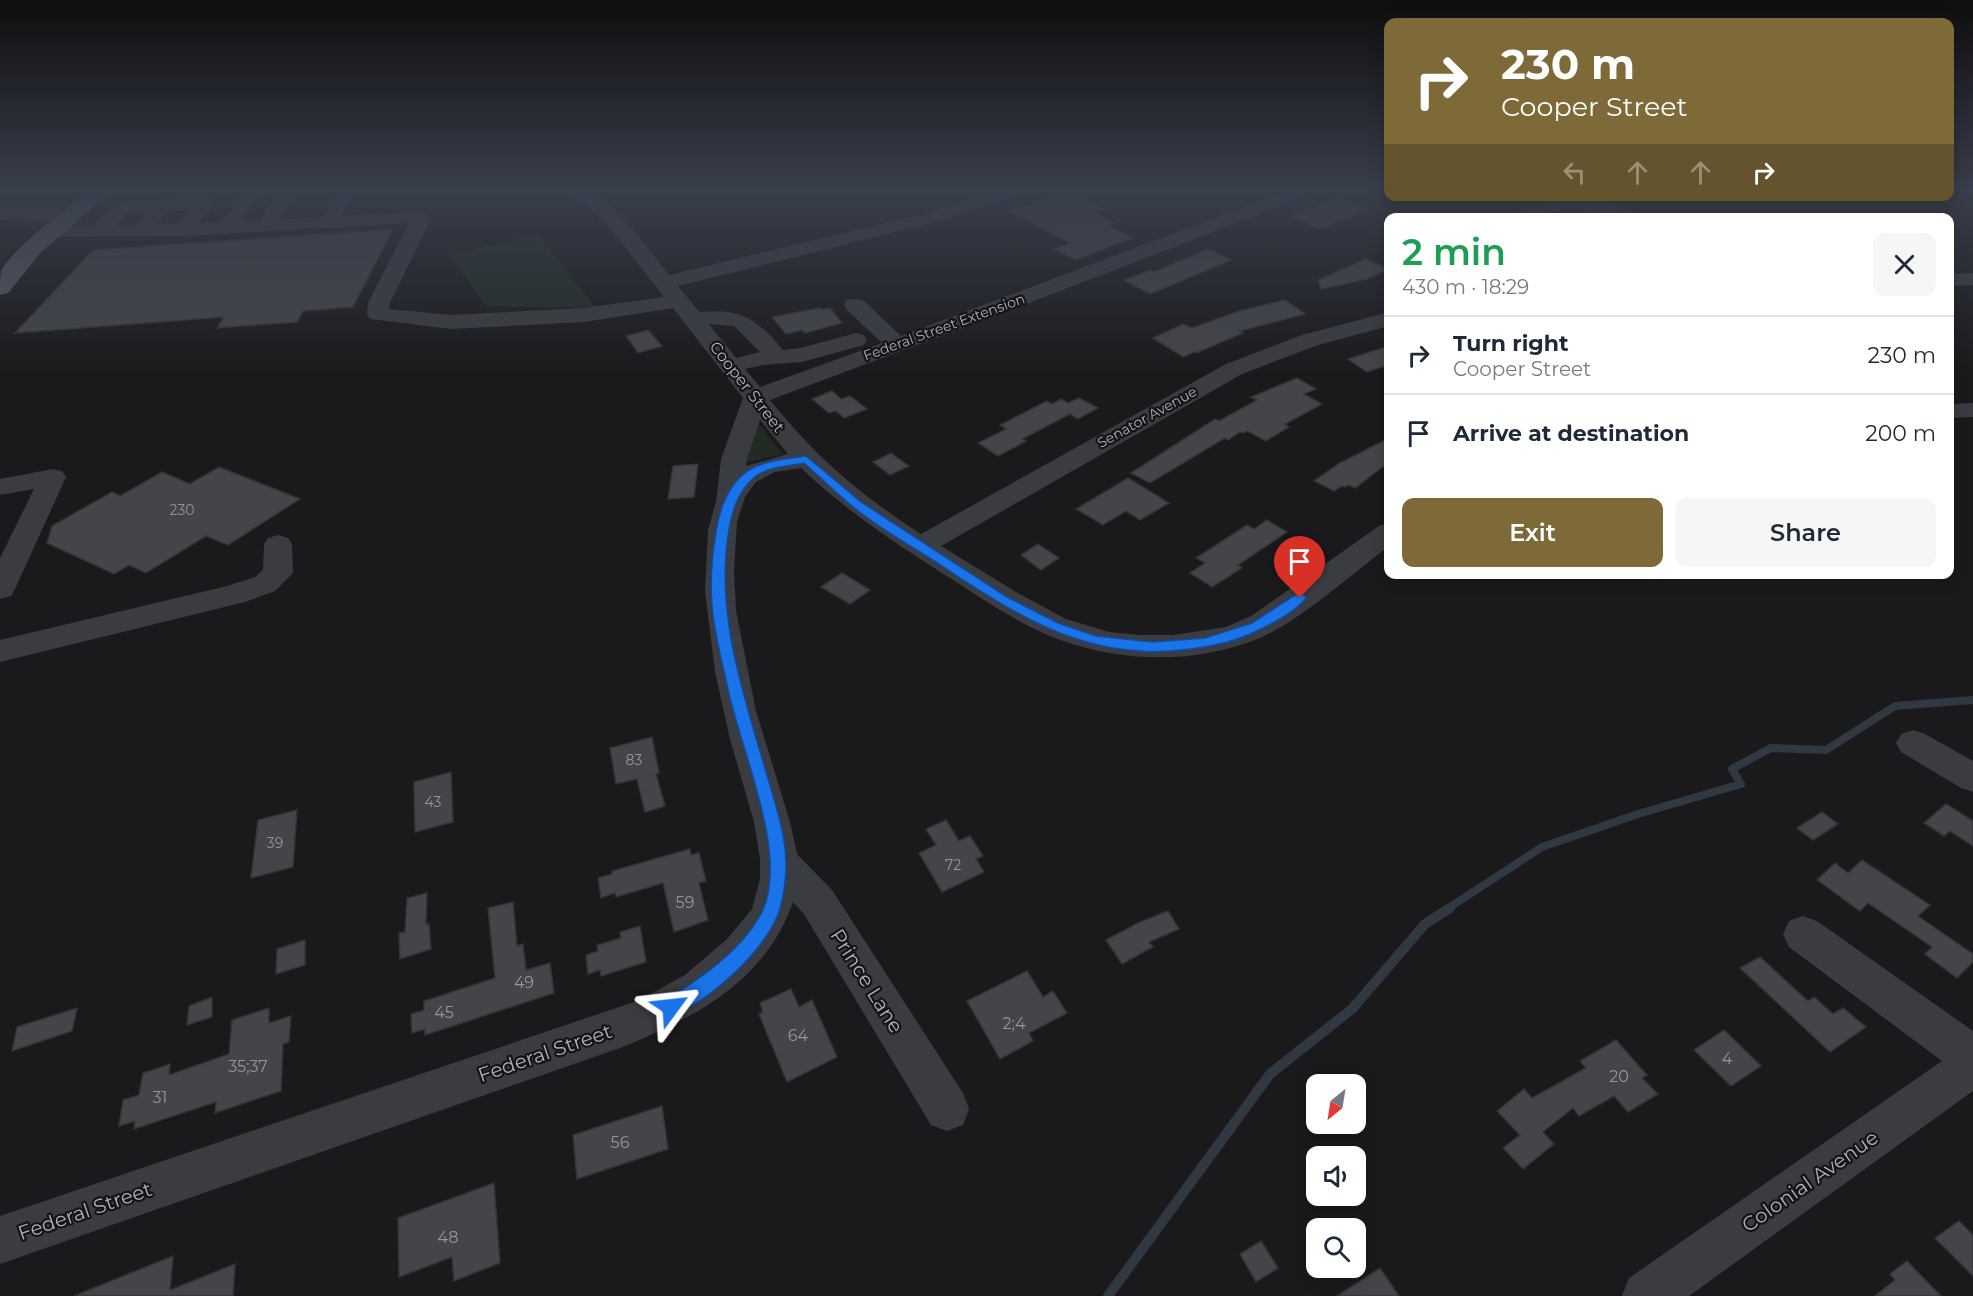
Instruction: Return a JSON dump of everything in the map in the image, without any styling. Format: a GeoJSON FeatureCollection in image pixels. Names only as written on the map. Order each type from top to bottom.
{"type":"FeatureCollection","features":[{"type":"Feature","properties":{"kind":"main road"},"geometry":{"type":"LineString","coordinates":[[0,288],[29,252]]}},
{"type":"Feature","properties":{"kind":"street"},"geometry":{"type":"LineString","coordinates":[[407,252],[379,303],[378,314],[451,322],[584,315],[679,301],[826,252]]}},
{"type":"Feature","properties":{"kind":"street","name":"Cooper Street"},"geometry":{"type":"LineString","coordinates":[[641,252],[806,459],[857,504],[1002,600],[1053,627],[1110,644],[1166,647],[1215,641],[1273,618],[1384,536]]}},
{"type":"Feature","properties":{"kind":"street","name":"Federal Street Extension"},"geometry":{"type":"LineString","coordinates":[[756,397],[890,338],[1123,252]]}},
{"type":"Feature","properties":{"kind":"street"},"geometry":{"type":"LineString","coordinates":[[1954,280],[1973,279]]}},
{"type":"Feature","properties":{"kind":"street"},"geometry":{"type":"LineString","coordinates":[[679,301],[713,316],[742,321],[751,326],[776,356]]}},
{"type":"Feature","properties":{"kind":"street"},"geometry":{"type":"LineString","coordinates":[[855,305],[890,338]]}},
{"type":"Feature","properties":{"kind":"street","name":"Senator Avenue"},"geometry":{"type":"LineString","coordinates":[[920,546],[1234,369],[1310,340],[1384,320]]}},
{"type":"Feature","properties":{"kind":"street"},"geometry":{"type":"LineString","coordinates":[[731,366],[776,356],[802,355],[890,338]]}},
{"type":"Feature","properties":{"kind":"street","name":"Federal Street"},"geometry":{"type":"LineString","coordinates":[[0,1240],[620,1028],[671,1007],[702,989],[720,974],[761,929],[773,904],[778,860],[772,816],[755,766],[735,692],[718,604],[719,551],[734,459],[756,397]]}},
{"type":"Feature","properties":{"kind":"street","name":"Federal Street"},"geometry":{"type":"LineString","coordinates":[[726,511],[740,485],[753,472],[777,464],[806,459]]}},
{"type":"Feature","properties":{"kind":"street"},"geometry":{"type":"LineString","coordinates":[[0,487],[53,477],[0,589]]}},
{"type":"Feature","properties":{"kind":"street"},"geometry":{"type":"LineString","coordinates":[[0,651],[234,595],[265,584],[278,573],[278,544]]}},
{"type":"Feature","properties":{"kind":"street"},"geometry":{"type":"LineString","coordinates":[[1913,743],[1973,778]]}},
{"type":"Feature","properties":{"kind":"street","name":"Prince Lane"},"geometry":{"type":"LineString","coordinates":[[778,860],[818,902],[947,1108]]}},
{"type":"Feature","properties":{"kind":"street"},"geometry":{"type":"LineString","coordinates":[[1803,934],[1973,1057]]}},
{"type":"Feature","properties":{"kind":"street","name":"Colonial Avenue"},"geometry":{"type":"LineString","coordinates":[[1647,1296],[1973,1065]]}},
{"type":"Feature","properties":{"kind":"shaded area"},"geometry":{"type":"Polygon","coordinates":[[[460,252],[552,252],[596,308],[486,306],[449,255],[460,252]]]}},
{"type":"Feature","properties":{"kind":"shaded area"},"geometry":{"type":"Polygon","coordinates":[[[756,420],[783,454],[745,463],[756,420]]]}},
{"type":"Feature","properties":{"kind":"building"},"geometry":{"type":"Polygon","coordinates":[[[91,252],[381,252],[353,307],[303,311],[297,322],[217,328],[224,317],[15,333],[91,252]]]}},
{"type":"Feature","properties":{"kind":"building"},"geometry":{"type":"Polygon","coordinates":[[[1061,252],[1095,252],[1075,260],[1061,252]]]}},
{"type":"Feature","properties":{"kind":"building"},"geometry":{"type":"Polygon","coordinates":[[[1200,252],[1215,252],[1231,260],[1150,294],[1124,280],[1150,270],[1154,272],[1200,252]]]}},
{"type":"Feature","properties":{"kind":"building"},"geometry":{"type":"Polygon","coordinates":[[[1366,259],[1384,267],[1384,271],[1367,279],[1321,289],[1318,280],[1366,259]]]}},
{"type":"Feature","properties":{"kind":"building"},"geometry":{"type":"Polygon","coordinates":[[[1285,300],[1305,314],[1240,331],[1243,333],[1183,357],[1153,338],[1183,324],[1192,328],[1239,311],[1285,300]]]}},
{"type":"Feature","properties":{"kind":"building"},"geometry":{"type":"Polygon","coordinates":[[[820,308],[821,310],[830,308],[842,323],[805,333],[802,330],[786,334],[772,317],[820,308]]]}},
{"type":"Feature","properties":{"kind":"building"},"geometry":{"type":"Polygon","coordinates":[[[648,330],[662,346],[638,353],[626,336],[648,330]]]}},
{"type":"Feature","properties":{"kind":"building"},"geometry":{"type":"Polygon","coordinates":[[[1384,348],[1384,367],[1367,372],[1348,359],[1384,348]]]}},
{"type":"Feature","properties":{"kind":"building"},"geometry":{"type":"Polygon","coordinates":[[[1297,378],[1316,389],[1304,394],[1322,404],[1285,424],[1289,427],[1266,441],[1247,431],[1240,432],[1228,440],[1225,438],[1150,483],[1131,473],[1215,419],[1219,421],[1257,400],[1251,397],[1297,378]]]}},
{"type":"Feature","properties":{"kind":"building"},"geometry":{"type":"Polygon","coordinates":[[[832,391],[841,399],[850,396],[867,409],[844,418],[836,411],[829,413],[812,399],[832,391]]]}},
{"type":"Feature","properties":{"kind":"building"},"geometry":{"type":"Polygon","coordinates":[[[1079,398],[1098,408],[1078,419],[1070,414],[1022,439],[1026,441],[998,456],[978,443],[1006,429],[1000,425],[1047,401],[1052,404],[1061,399],[1068,403],[1079,398]]]}},
{"type":"Feature","properties":{"kind":"building"},"geometry":{"type":"Polygon","coordinates":[[[1384,441],[1384,466],[1355,488],[1349,485],[1342,486],[1334,491],[1314,481],[1340,463],[1384,441]]]}},
{"type":"Feature","properties":{"kind":"building"},"geometry":{"type":"Polygon","coordinates":[[[891,453],[909,466],[890,475],[873,462],[891,453]]]}},
{"type":"Feature","properties":{"kind":"building"},"geometry":{"type":"Polygon","coordinates":[[[698,464],[694,497],[668,499],[673,466],[698,464]]]}},
{"type":"Feature","properties":{"kind":"building"},"geometry":{"type":"Polygon","coordinates":[[[219,467],[300,499],[228,545],[206,536],[146,573],[129,565],[114,574],[47,543],[52,526],[112,492],[120,496],[162,472],[190,484],[219,467]]]}},
{"type":"Feature","properties":{"kind":"building"},"geometry":{"type":"Polygon","coordinates":[[[1128,478],[1169,503],[1140,520],[1126,511],[1103,525],[1076,509],[1128,478]]]}},
{"type":"Feature","properties":{"kind":"building"},"geometry":{"type":"Polygon","coordinates":[[[1267,520],[1287,532],[1238,565],[1242,568],[1212,587],[1190,573],[1205,563],[1196,558],[1247,525],[1254,529],[1267,520]]]}},
{"type":"Feature","properties":{"kind":"building"},"geometry":{"type":"Polygon","coordinates":[[[1038,544],[1059,558],[1041,570],[1021,555],[1038,544]]]}},
{"type":"Feature","properties":{"kind":"building"},"geometry":{"type":"Polygon","coordinates":[[[842,573],[870,590],[850,604],[821,587],[842,573]]]}},
{"type":"Feature","properties":{"kind":"building"},"geometry":{"type":"Polygon","coordinates":[[[652,737],[659,773],[656,774],[665,806],[645,812],[637,779],[616,784],[610,748],[652,737]]]}},
{"type":"Feature","properties":{"kind":"building"},"geometry":{"type":"Polygon","coordinates":[[[451,772],[453,822],[415,832],[414,782],[451,772]]]}},
{"type":"Feature","properties":{"kind":"building"},"geometry":{"type":"Polygon","coordinates":[[[1946,804],[1973,821],[1973,846],[1950,831],[1944,836],[1924,823],[1946,804]]]}},
{"type":"Feature","properties":{"kind":"building"},"geometry":{"type":"Polygon","coordinates":[[[297,810],[293,867],[251,878],[258,820],[297,810]]]}},
{"type":"Feature","properties":{"kind":"building"},"geometry":{"type":"Polygon","coordinates":[[[1822,812],[1838,824],[1813,840],[1797,828],[1822,812]]]}},
{"type":"Feature","properties":{"kind":"building"},"geometry":{"type":"Polygon","coordinates":[[[946,820],[959,841],[970,836],[983,856],[976,859],[984,872],[942,892],[919,853],[936,845],[926,829],[946,820]]]}},
{"type":"Feature","properties":{"kind":"building"},"geometry":{"type":"Polygon","coordinates":[[[690,849],[691,855],[699,853],[706,881],[699,883],[708,920],[674,932],[663,883],[616,897],[615,893],[601,898],[598,878],[612,874],[612,871],[690,849]]]}},
{"type":"Feature","properties":{"kind":"building"},"geometry":{"type":"Polygon","coordinates":[[[1862,860],[1930,905],[1918,916],[1973,954],[1973,962],[1957,978],[1925,954],[1932,947],[1868,903],[1860,911],[1817,880],[1835,863],[1848,873],[1862,860]]]}},
{"type":"Feature","properties":{"kind":"building"},"geometry":{"type":"Polygon","coordinates":[[[427,893],[426,925],[429,924],[431,949],[400,959],[399,933],[405,932],[407,898],[427,893]]]}},
{"type":"Feature","properties":{"kind":"building"},"geometry":{"type":"Polygon","coordinates":[[[513,902],[517,946],[523,944],[526,970],[550,963],[554,993],[425,1035],[425,1029],[412,1033],[411,1014],[424,1010],[424,1001],[495,978],[488,908],[513,902]]]}},
{"type":"Feature","properties":{"kind":"building"},"geometry":{"type":"Polygon","coordinates":[[[1168,911],[1179,929],[1149,942],[1153,947],[1122,964],[1106,940],[1138,923],[1168,911]]]}},
{"type":"Feature","properties":{"kind":"building"},"geometry":{"type":"Polygon","coordinates":[[[640,926],[646,962],[601,976],[600,970],[588,974],[586,955],[598,951],[597,945],[621,938],[620,932],[640,926]]]}},
{"type":"Feature","properties":{"kind":"building"},"geometry":{"type":"Polygon","coordinates":[[[305,940],[305,965],[276,974],[277,949],[305,940]]]}},
{"type":"Feature","properties":{"kind":"building"},"geometry":{"type":"Polygon","coordinates":[[[1760,957],[1808,1001],[1814,997],[1833,1014],[1843,1008],[1866,1027],[1830,1052],[1740,968],[1760,957]]]}},
{"type":"Feature","properties":{"kind":"building"},"geometry":{"type":"Polygon","coordinates":[[[1027,971],[1043,997],[1053,991],[1067,1013],[1029,1033],[1033,1041],[1000,1059],[967,1001],[1027,971]]]}},
{"type":"Feature","properties":{"kind":"building"},"geometry":{"type":"Polygon","coordinates":[[[791,989],[799,1007],[812,1000],[837,1057],[787,1082],[759,1014],[763,1012],[760,1003],[791,989]]]}},
{"type":"Feature","properties":{"kind":"building"},"geometry":{"type":"Polygon","coordinates":[[[212,997],[212,1017],[187,1025],[189,1006],[212,997]]]}},
{"type":"Feature","properties":{"kind":"building"},"geometry":{"type":"Polygon","coordinates":[[[77,1008],[72,1031],[12,1051],[17,1027],[77,1008]]]}},
{"type":"Feature","properties":{"kind":"building"},"geometry":{"type":"Polygon","coordinates":[[[269,1008],[269,1023],[291,1016],[289,1042],[283,1044],[281,1091],[215,1113],[216,1102],[134,1129],[135,1121],[119,1126],[123,1100],[139,1095],[143,1073],[170,1064],[169,1075],[229,1054],[232,1020],[269,1008]]]}},
{"type":"Feature","properties":{"kind":"building"},"geometry":{"type":"Polygon","coordinates":[[[1724,1030],[1761,1066],[1731,1086],[1694,1050],[1724,1030]]]}},
{"type":"Feature","properties":{"kind":"building"},"geometry":{"type":"Polygon","coordinates":[[[1616,1040],[1647,1075],[1642,1078],[1658,1094],[1628,1112],[1614,1096],[1579,1116],[1573,1108],[1543,1132],[1554,1144],[1523,1169],[1503,1148],[1520,1135],[1497,1111],[1524,1089],[1532,1098],[1586,1068],[1580,1061],[1616,1040]]]}},
{"type":"Feature","properties":{"kind":"building"},"geometry":{"type":"Polygon","coordinates":[[[662,1106],[668,1149],[577,1179],[573,1135],[662,1106]]]}},
{"type":"Feature","properties":{"kind":"building"},"geometry":{"type":"Polygon","coordinates":[[[494,1183],[500,1263],[454,1281],[452,1257],[399,1277],[398,1218],[494,1183]]]}},
{"type":"Feature","properties":{"kind":"building"},"geometry":{"type":"Polygon","coordinates":[[[1959,1221],[1973,1235],[1973,1276],[1935,1238],[1959,1221]]]}},
{"type":"Feature","properties":{"kind":"building"},"geometry":{"type":"Polygon","coordinates":[[[1261,1241],[1278,1268],[1256,1282],[1240,1254],[1261,1241]]]}},
{"type":"Feature","properties":{"kind":"building"},"geometry":{"type":"Polygon","coordinates":[[[173,1256],[170,1290],[235,1264],[233,1296],[74,1296],[173,1256]]]}},
{"type":"Feature","properties":{"kind":"building"},"geometry":{"type":"Polygon","coordinates":[[[1907,1261],[1941,1296],[1875,1296],[1895,1280],[1890,1274],[1907,1261]]]}},
{"type":"Feature","properties":{"kind":"building"},"geometry":{"type":"Polygon","coordinates":[[[1380,1268],[1399,1296],[1337,1296],[1380,1268]]]}},
{"type":"Feature","properties":{"kind":"waterway"},"geometry":{"type":"LineString","coordinates":[[1447,909],[1542,847],[1638,814],[1741,784],[1732,769],[1771,748],[1826,750],[1895,706],[1973,700]]}},
{"type":"Feature","properties":{"kind":"waterway"},"geometry":{"type":"LineString","coordinates":[[1108,1296],[1270,1074],[1352,1009],[1425,924],[1450,908]]}},
{"type":"Feature","properties":{"kind":"route"},"geometry":{"type":"LineString","coordinates":[[671,1007],[710,983],[750,943],[769,916],[776,891],[777,838],[735,692],[718,604],[719,551],[724,518],[735,492],[745,478],[753,472],[777,464],[806,459],[857,504],[1002,600],[1053,627],[1095,641],[1124,646],[1152,647],[1205,643],[1236,635],[1257,626],[1273,618],[1300,598]]}}]}
